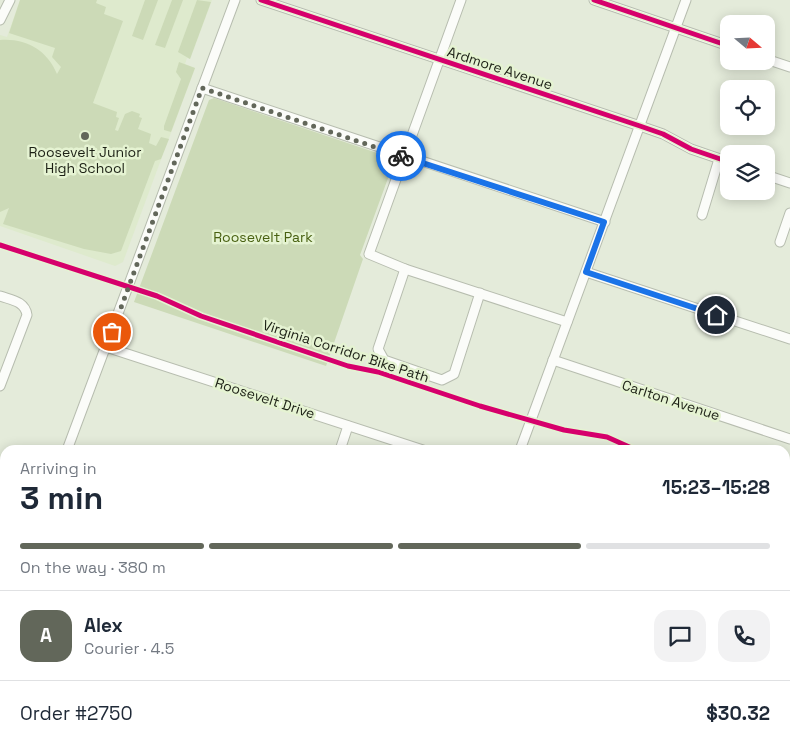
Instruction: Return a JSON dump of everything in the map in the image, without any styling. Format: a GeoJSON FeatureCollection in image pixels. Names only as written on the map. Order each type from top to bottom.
{"type":"FeatureCollection","features":[{"type":"Feature","properties":{"kind":"street"},"geometry":{"type":"LineString","coordinates":[[1,19],[10,0]]}},
{"type":"Feature","properties":{"kind":"street"},"geometry":{"type":"LineString","coordinates":[[69,445],[235,0]]}},
{"type":"Feature","properties":{"kind":"street","name":"Ardmore Avenue"},"geometry":{"type":"LineString","coordinates":[[261,0],[640,126],[662,134],[691,149],[719,159]]}},
{"type":"Feature","properties":{"kind":"street"},"geometry":{"type":"LineString","coordinates":[[461,0],[369,254],[405,269],[567,322]]}},
{"type":"Feature","properties":{"kind":"street"},"geometry":{"type":"LineString","coordinates":[[594,0],[720,43]]}},
{"type":"Feature","properties":{"kind":"street"},"geometry":{"type":"LineString","coordinates":[[522,445],[686,0]]}},
{"type":"Feature","properties":{"kind":"street"},"geometry":{"type":"LineString","coordinates":[[775,62],[790,67]]}},
{"type":"Feature","properties":{"kind":"street"},"geometry":{"type":"LineString","coordinates":[[202,88],[604,222]]}},
{"type":"Feature","properties":{"kind":"street"},"geometry":{"type":"LineString","coordinates":[[702,215],[719,159]]}},
{"type":"Feature","properties":{"kind":"street"},"geometry":{"type":"LineString","coordinates":[[775,178],[790,183]]}},
{"type":"Feature","properties":{"kind":"street"},"geometry":{"type":"LineString","coordinates":[[780,242],[790,213]]}},
{"type":"Feature","properties":{"kind":"street"},"geometry":{"type":"LineString","coordinates":[[405,269],[378,349],[380,357],[442,380],[454,374],[480,293]]}},
{"type":"Feature","properties":{"kind":"street"},"geometry":{"type":"LineString","coordinates":[[586,272],[790,339]]}},
{"type":"Feature","properties":{"kind":"street"},"geometry":{"type":"LineString","coordinates":[[0,296],[21,304],[26,308],[26,318],[0,386]]}},
{"type":"Feature","properties":{"kind":"street","name":"Roosevelt Drive"},"geometry":{"type":"LineString","coordinates":[[106,347],[407,445]]}},
{"type":"Feature","properties":{"kind":"street","name":"Carlton Avenue"},"geometry":{"type":"LineString","coordinates":[[553,360],[790,439]]}},
{"type":"Feature","properties":{"kind":"street"},"geometry":{"type":"LineString","coordinates":[[342,445],[348,426]]}},
{"type":"Feature","properties":{"kind":"shaded area","name":"Roosevelt Junior High School"},"geometry":{"type":"Polygon","coordinates":[[[20,0],[212,0],[190,59],[187,58],[185,64],[195,68],[123,262],[115,266],[0,226],[0,35],[7,37],[20,0]]]}},
{"type":"Feature","properties":{"kind":"green space","name":"Roosevelt Junior High School"},"geometry":{"type":"Polygon","coordinates":[[[20,0],[97,0],[96,3],[106,7],[104,14],[123,21],[93,103],[117,112],[116,117],[119,118],[115,130],[118,131],[125,114],[132,111],[140,114],[139,117],[142,118],[138,129],[151,134],[149,143],[156,146],[161,137],[169,139],[161,159],[155,161],[121,251],[111,254],[84,249],[3,224],[9,208],[0,212],[0,40],[18,41],[34,47],[48,58],[57,74],[61,67],[52,57],[55,48],[9,33],[20,0]]]}},
{"type":"Feature","properties":{"kind":"green space"},"geometry":{"type":"Polygon","coordinates":[[[145,0],[158,0],[143,40],[132,36],[145,0]]]}},
{"type":"Feature","properties":{"kind":"green space"},"geometry":{"type":"Polygon","coordinates":[[[172,0],[183,0],[165,48],[155,45],[172,0]]]}},
{"type":"Feature","properties":{"kind":"green space"},"geometry":{"type":"Polygon","coordinates":[[[197,0],[211,2],[190,59],[178,52],[197,0]]]}},
{"type":"Feature","properties":{"kind":"green space"},"geometry":{"type":"Polygon","coordinates":[[[179,62],[195,68],[171,132],[164,130],[164,126],[181,79],[176,72],[179,62]]]}},
{"type":"Feature","properties":{"kind":"green space","name":"Roosevelt Park"},"geometry":{"type":"Polygon","coordinates":[[[214,98],[395,159],[360,255],[363,259],[326,366],[134,302],[209,100],[214,98]]]}},
{"type":"Feature","properties":{"kind":"cycle path"},"geometry":{"type":"LineString","coordinates":[[261,0],[640,126],[663,134],[691,149],[720,159]]}},
{"type":"Feature","properties":{"kind":"cycle path"},"geometry":{"type":"LineString","coordinates":[[594,0],[720,43]]}},
{"type":"Feature","properties":{"kind":"cycle path","name":"Virginia Corridor Bike Path"},"geometry":{"type":"LineString","coordinates":[[0,245],[157,296],[201,316],[348,366],[378,372],[480,406],[564,430],[607,437],[625,445]]}},
{"type":"Feature","properties":{"kind":"way so far"},"geometry":{"type":"LineString","coordinates":[[112,332],[202,88],[401,156]]}},
{"type":"Feature","properties":{"kind":"place","name":"Roosevelt Junior High School"},"geometry":{"type":"Point","coordinates":[85,136]}},
{"type":"Feature","properties":{"kind":"route"},"geometry":{"type":"LineString","coordinates":[[401,156],[604,222],[586,272],[716,315]]}}]}
